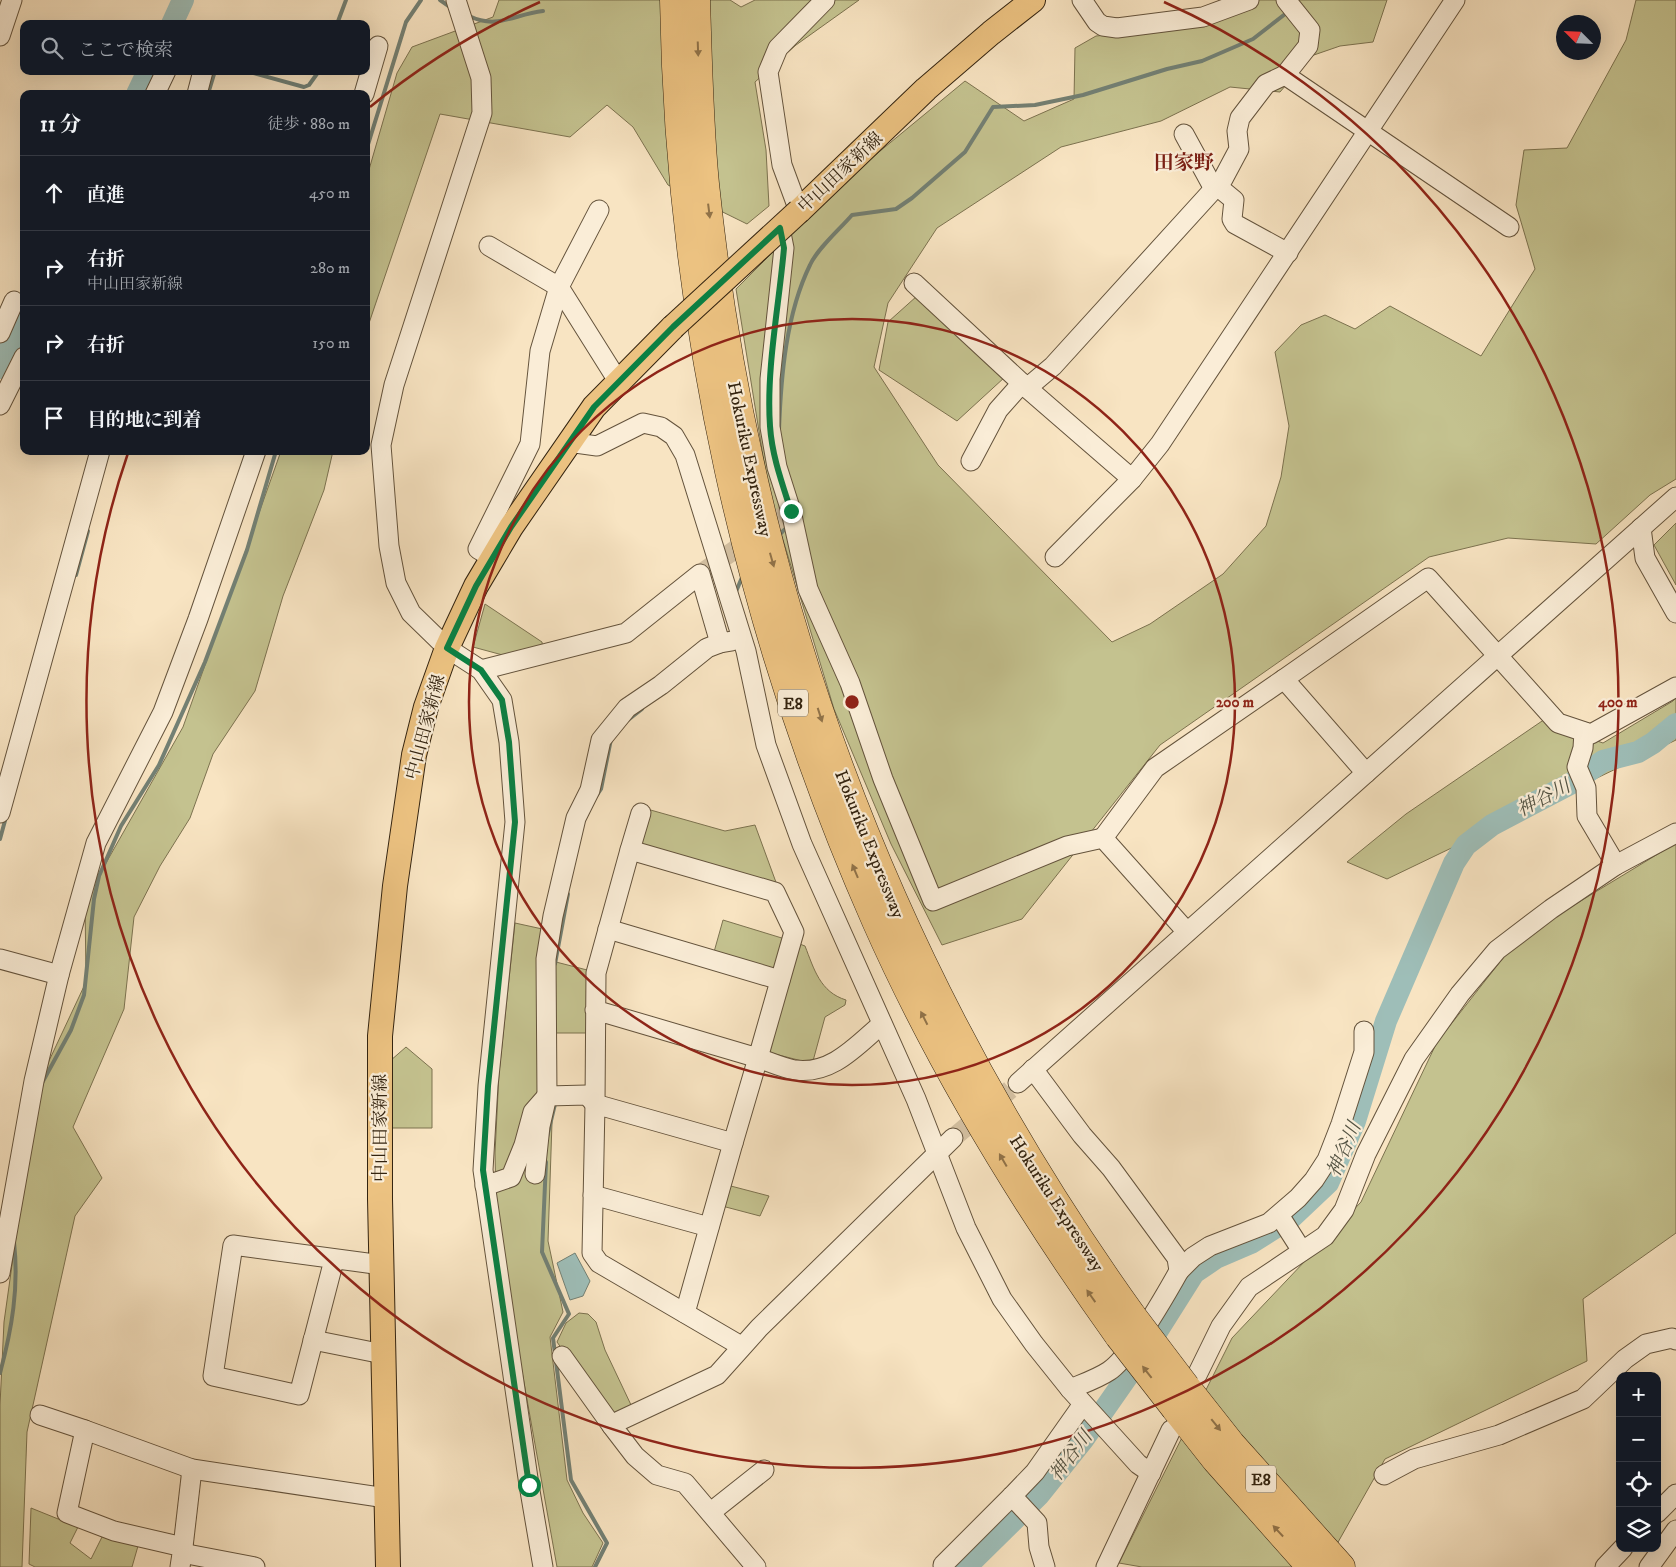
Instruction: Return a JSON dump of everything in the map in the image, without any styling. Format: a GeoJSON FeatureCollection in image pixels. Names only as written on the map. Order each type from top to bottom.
{"type":"FeatureCollection","features":[{"type":"Feature","properties":{"kind":"highway","name":"Hokuriku Expressway"},"geometry":{"type":"LineString","coordinates":[[674,0],[683,185],[694,281],[709,369],[747,550],[772,641],[840,833],[877,923],[928,1025],[971,1107],[1019,1187],[1073,1271],[1126,1327],[1182,1400],[1216,1460],[1311,1567]]}},
{"type":"Feature","properties":{"kind":"highway","name":"Hokuriku Expressway"},"geometry":{"type":"LineString","coordinates":[[696,0],[705,181],[730,364],[767,542],[826,733],[860,824],[898,914],[987,1091],[1034,1172],[1086,1251],[1126,1327]]}},
{"type":"Feature","properties":{"kind":"highway","name":"Hokuriku Expressway"},"geometry":{"type":"LineString","coordinates":[[1182,1400],[1250,1466],[1341,1567]]}},
{"type":"Feature","properties":{"kind":"main road","name":"中山田家新線"},"geometry":{"type":"LineString","coordinates":[[388,1567],[383,1354],[380,1036],[395,886],[414,755],[426,707],[447,648],[476,586],[493,558],[568,442],[594,407],[673,327],[799,211],[926,89],[1033,0]]}},
{"type":"Feature","properties":{"kind":"street"},"geometry":{"type":"LineString","coordinates":[[0,36],[12,0]]}},
{"type":"Feature","properties":{"kind":"street"},"geometry":{"type":"LineString","coordinates":[[456,0],[481,78],[482,113],[397,376],[382,445],[389,546],[396,583],[412,613],[447,648],[481,670],[502,700],[509,742],[515,822],[488,1086],[483,1170],[529,1485],[543,1567]]}},
{"type":"Feature","properties":{"kind":"street"},"geometry":{"type":"LineString","coordinates":[[799,211],[782,165],[768,72],[778,48],[825,0]]}},
{"type":"Feature","properties":{"kind":"street"},"geometry":{"type":"LineString","coordinates":[[1082,0],[1097,22],[1103,26],[1117,28],[1203,17],[1250,0]]}},
{"type":"Feature","properties":{"kind":"street"},"geometry":{"type":"LineString","coordinates":[[971,460],[998,410],[1024,386],[1053,366],[1224,179],[1239,149],[1237,131],[1240,118],[1266,84],[1285,75],[1308,46],[1310,30],[1286,0]]}},
{"type":"Feature","properties":{"kind":"street"},"geometry":{"type":"LineString","coordinates":[[1055,557],[1132,479],[1160,444],[1288,253],[1366,131],[1455,0]]}},
{"type":"Feature","properties":{"kind":"street"},"geometry":{"type":"LineString","coordinates":[[370,73],[378,46]]}},
{"type":"Feature","properties":{"kind":"street"},"geometry":{"type":"LineString","coordinates":[[156,90],[164,75]]}},
{"type":"Feature","properties":{"kind":"street"},"geometry":{"type":"LineString","coordinates":[[198,90],[202,75]]}},
{"type":"Feature","properties":{"kind":"street"},"geometry":{"type":"LineString","coordinates":[[365,90],[370,75]]}},
{"type":"Feature","properties":{"kind":"street"},"geometry":{"type":"LineString","coordinates":[[1285,75],[1366,131],[1471,199],[1509,227]]}},
{"type":"Feature","properties":{"kind":"street"},"geometry":{"type":"LineString","coordinates":[[1184,134],[1216,187],[1234,200],[1232,219],[1235,224],[1288,253]]}},
{"type":"Feature","properties":{"kind":"street"},"geometry":{"type":"LineString","coordinates":[[493,558],[478,549],[530,444],[540,351],[559,286],[599,210]]}},
{"type":"Feature","properties":{"kind":"street"},"geometry":{"type":"LineString","coordinates":[[780,228],[784,248],[770,379],[770,427],[776,468],[791,511],[808,589],[850,682],[883,779],[933,901],[1067,846],[1102,838],[1155,768],[1428,578],[1558,723],[1591,734],[1676,687]]}},
{"type":"Feature","properties":{"kind":"street"},"geometry":{"type":"LineString","coordinates":[[490,246],[559,286],[618,381]]}},
{"type":"Feature","properties":{"kind":"street"},"geometry":{"type":"LineString","coordinates":[[914,284],[1024,386],[1132,479]]}},
{"type":"Feature","properties":{"kind":"street"},"geometry":{"type":"LineString","coordinates":[[0,333],[12,301]]}},
{"type":"Feature","properties":{"kind":"street"},"geometry":{"type":"LineString","coordinates":[[0,406],[20,365]]}},
{"type":"Feature","properties":{"kind":"street"},"geometry":{"type":"LineString","coordinates":[[568,442],[597,446],[643,423],[661,427],[674,436],[685,456],[743,638],[766,745],[802,844],[937,1152],[966,1228],[1002,1299],[1034,1344],[1070,1389],[1107,1430],[1138,1464],[1151,1473]]}},
{"type":"Feature","properties":{"kind":"street"},"geometry":{"type":"LineString","coordinates":[[0,813],[99,455]]}},
{"type":"Feature","properties":{"kind":"street"},"geometry":{"type":"LineString","coordinates":[[0,1273],[34,1081],[59,975],[96,843],[163,712],[198,619],[255,455]]}},
{"type":"Feature","properties":{"kind":"street"},"geometry":{"type":"LineString","coordinates":[[1018,1083],[1676,497]]}},
{"type":"Feature","properties":{"kind":"street"},"geometry":{"type":"LineString","coordinates":[[1641,528],[1645,558],[1676,613]]}},
{"type":"Feature","properties":{"kind":"street"},"geometry":{"type":"LineString","coordinates":[[481,670],[626,633],[700,574],[720,643]]}},
{"type":"Feature","properties":{"kind":"street"},"geometry":{"type":"LineString","coordinates":[[535,1174],[540,1126],[547,1096],[546,960],[553,916],[576,818],[590,790],[601,740],[627,708],[662,685],[707,648],[743,638]]}},
{"type":"Feature","properties":{"kind":"street"},"geometry":{"type":"LineString","coordinates":[[1284,679],[1366,773]]}},
{"type":"Feature","properties":{"kind":"street"},"geometry":{"type":"LineString","coordinates":[[1584,732],[1583,748],[1577,767],[1586,788],[1587,816],[1616,865]]}},
{"type":"Feature","properties":{"kind":"street"},"geometry":{"type":"LineString","coordinates":[[641,813],[596,973],[592,1253],[599,1263],[741,1346]]}},
{"type":"Feature","properties":{"kind":"street"},"geometry":{"type":"LineString","coordinates":[[1106,1567],[1151,1473],[1182,1400],[1221,1326],[1249,1287],[1324,1236],[1344,1210],[1366,1154],[1414,1059],[1460,994],[1497,950],[1551,909],[1616,865],[1676,833]]}},
{"type":"Feature","properties":{"kind":"street"},"geometry":{"type":"LineString","coordinates":[[1102,838],[1187,932]]}},
{"type":"Feature","properties":{"kind":"street"},"geometry":{"type":"LineString","coordinates":[[630,850],[775,892],[794,932],[685,1313]]}},
{"type":"Feature","properties":{"kind":"street"},"geometry":{"type":"LineString","coordinates":[[608,929],[780,980]]}},
{"type":"Feature","properties":{"kind":"street"},"geometry":{"type":"LineString","coordinates":[[0,959],[59,975]]}},
{"type":"Feature","properties":{"kind":"street"},"geometry":{"type":"LineString","coordinates":[[595,1010],[796,1070],[817,1069],[836,1063],[882,1024]]}},
{"type":"Feature","properties":{"kind":"street"},"geometry":{"type":"LineString","coordinates":[[1070,1389],[1108,1372],[1121,1360],[1165,1296],[1179,1271],[1193,1257],[1210,1246],[1269,1222],[1280,1215],[1314,1180],[1327,1160],[1341,1124],[1364,1052],[1364,1031]]}},
{"type":"Feature","properties":{"kind":"street"},"geometry":{"type":"LineString","coordinates":[[1033,1069],[1082,1135],[1110,1168],[1176,1258],[1179,1271]]}},
{"type":"Feature","properties":{"kind":"street"},"geometry":{"type":"LineString","coordinates":[[485,1186],[510,1177],[524,1145],[533,1112],[547,1096],[587,1095],[595,1104],[733,1143]]}},
{"type":"Feature","properties":{"kind":"street"},"geometry":{"type":"LineString","coordinates":[[612,1426],[717,1375],[741,1346],[953,1138]]}},
{"type":"Feature","properties":{"kind":"street"},"geometry":{"type":"LineString","coordinates":[[593,1195],[709,1227]]}},
{"type":"Feature","properties":{"kind":"street"},"geometry":{"type":"LineString","coordinates":[[1280,1215],[1302,1251]]}},
{"type":"Feature","properties":{"kind":"street"},"geometry":{"type":"LineString","coordinates":[[334,1260],[299,1395],[212,1376],[233,1244],[334,1260],[382,1265]]}},
{"type":"Feature","properties":{"kind":"street"},"geometry":{"type":"LineString","coordinates":[[1384,1475],[1414,1459],[1453,1446],[1499,1435],[1583,1399],[1625,1359],[1646,1344],[1672,1338],[1676,1340]]}},
{"type":"Feature","properties":{"kind":"street"},"geometry":{"type":"LineString","coordinates":[[313,1340],[383,1354]]}},
{"type":"Feature","properties":{"kind":"street"},"geometry":{"type":"LineString","coordinates":[[562,1356],[635,1456],[657,1475],[685,1483],[756,1567]]}},
{"type":"Feature","properties":{"kind":"street"},"geometry":{"type":"LineString","coordinates":[[943,1566],[1014,1497],[1086,1406]]}},
{"type":"Feature","properties":{"kind":"street"},"geometry":{"type":"LineString","coordinates":[[40,1415],[192,1469],[386,1498]]}},
{"type":"Feature","properties":{"kind":"street"},"geometry":{"type":"LineString","coordinates":[[85,1430],[67,1513],[182,1556],[255,1567]]}},
{"type":"Feature","properties":{"kind":"street"},"geometry":{"type":"LineString","coordinates":[[182,1556],[192,1469]]}},
{"type":"Feature","properties":{"kind":"street"},"geometry":{"type":"LineString","coordinates":[[711,1512],[764,1470]]}},
{"type":"Feature","properties":{"kind":"street"},"geometry":{"type":"LineString","coordinates":[[1661,1509],[1676,1494]]}},
{"type":"Feature","properties":{"kind":"street"},"geometry":{"type":"LineString","coordinates":[[1014,1497],[1037,1523],[1039,1546],[1045,1567]]}},
{"type":"Feature","properties":{"kind":"street"},"geometry":{"type":"LineString","coordinates":[[1649,1567],[1676,1530]]}},
{"type":"Feature","properties":{"kind":"street"},"geometry":{"type":"LineString","coordinates":[[1604,1567],[1619,1552]]}},
{"type":"Feature","properties":{"kind":"shaded area"},"geometry":{"type":"Polygon","coordinates":[[[499,0],[730,0],[741,7],[755,0],[859,0],[796,45],[755,82],[766,150],[769,206],[747,224],[668,185],[633,127],[607,105],[570,137],[440,114],[370,320],[370,166],[397,73],[412,47],[493,17],[499,0]]]}},
{"type":"Feature","properties":{"kind":"shaded area"},"geometry":{"type":"Polygon","coordinates":[[[1221,0],[1387,0],[1373,42],[1340,46],[1311,56],[1280,92],[1230,87],[1161,121],[1061,147],[937,228],[888,303],[874,367],[938,465],[1112,642],[1150,624],[1223,574],[1266,526],[1281,477],[1289,426],[1275,352],[1301,325],[1325,315],[1355,329],[1390,306],[1481,356],[1535,269],[1516,205],[1524,150],[1567,148],[1626,40],[1636,0],[1676,0],[1676,479],[1650,495],[1596,544],[1508,538],[1429,557],[1160,745],[1022,919],[942,945],[891,844],[834,709],[769,493],[736,289],[845,180],[965,81],[1024,121],[1074,99],[1075,48],[1096,36],[1169,29],[1221,0]]]}},
{"type":"Feature","properties":{"kind":"shaded area"},"geometry":{"type":"Polygon","coordinates":[[[917,296],[1005,377],[957,421],[879,370],[888,322],[917,296]]]}},
{"type":"Feature","properties":{"kind":"shaded area"},"geometry":{"type":"Polygon","coordinates":[[[280,455],[332,455],[324,490],[283,596],[255,691],[213,754],[190,818],[160,866],[134,917],[124,1009],[73,1127],[102,1178],[75,1216],[27,1432],[22,1567],[0,1567],[0,1405],[4,1322],[28,1151],[48,1063],[86,982],[85,900],[183,727],[280,455]]]}},
{"type":"Feature","properties":{"kind":"shaded area"},"geometry":{"type":"Polygon","coordinates":[[[1676,523],[1676,585],[1654,545],[1676,523]]]}},
{"type":"Feature","properties":{"kind":"shaded area"},"geometry":{"type":"Polygon","coordinates":[[[485,604],[542,642],[543,650],[510,657],[473,647],[485,604]]]}},
{"type":"Feature","properties":{"kind":"shaded area"},"geometry":{"type":"Polygon","coordinates":[[[1676,697],[1676,740],[1387,879],[1347,862],[1406,814],[1545,719],[1552,725],[1603,743],[1673,701],[1676,697]]]}},
{"type":"Feature","properties":{"kind":"shaded area"},"geometry":{"type":"Polygon","coordinates":[[[647,809],[725,831],[755,825],[777,885],[645,848],[639,839],[647,809]]]}},
{"type":"Feature","properties":{"kind":"shaded area"},"geometry":{"type":"Polygon","coordinates":[[[1676,843],[1676,1233],[1583,1299],[1587,1361],[1385,1459],[1324,1567],[1142,1567],[1119,1563],[1232,1338],[1361,1202],[1437,1042],[1518,939],[1676,843]]]}},
{"type":"Feature","properties":{"kind":"shaded area"},"geometry":{"type":"Polygon","coordinates":[[[723,920],[785,939],[778,965],[770,969],[714,952],[723,920]]]}},
{"type":"Feature","properties":{"kind":"shaded area"},"geometry":{"type":"Polygon","coordinates":[[[515,923],[556,932],[556,962],[591,971],[586,1033],[555,1033],[548,1241],[563,1312],[550,1337],[567,1480],[583,1513],[603,1543],[592,1567],[557,1567],[521,1366],[496,1201],[495,1153],[499,1073],[515,923]]]}},
{"type":"Feature","properties":{"kind":"shaded area"},"geometry":{"type":"Polygon","coordinates":[[[797,943],[805,946],[815,971],[824,985],[837,996],[846,1000],[845,1005],[825,1017],[813,1061],[802,1061],[771,1053],[767,1045],[797,943]]]}},
{"type":"Feature","properties":{"kind":"shaded area"},"geometry":{"type":"Polygon","coordinates":[[[406,1047],[432,1069],[432,1128],[389,1128],[390,1061],[406,1047]]]}},
{"type":"Feature","properties":{"kind":"shaded area"},"geometry":{"type":"Polygon","coordinates":[[[727,1185],[769,1196],[760,1216],[722,1206],[727,1185]]]}},
{"type":"Feature","properties":{"kind":"shaded area"},"geometry":{"type":"Polygon","coordinates":[[[579,1313],[588,1314],[596,1322],[605,1350],[632,1407],[611,1418],[557,1342],[566,1323],[579,1313]]]}},
{"type":"Feature","properties":{"kind":"shaded area"},"geometry":{"type":"Polygon","coordinates":[[[31,1508],[78,1527],[70,1543],[91,1559],[103,1535],[138,1546],[132,1567],[35,1567],[29,1564],[31,1508]]]}},
{"type":"Feature","properties":{"kind":"water"},"geometry":{"type":"Polygon","coordinates":[[[575,1253],[590,1281],[583,1296],[570,1300],[557,1263],[575,1253]]]}},
{"type":"Feature","properties":{"kind":"waterway"},"geometry":{"type":"LineString","coordinates":[[174,20],[183,0]]}},
{"type":"Feature","properties":{"kind":"waterway"},"geometry":{"type":"LineString","coordinates":[[338,20],[346,0]]}},
{"type":"Feature","properties":{"kind":"waterway"},"geometry":{"type":"LineString","coordinates":[[370,138],[406,22],[421,0]]}},
{"type":"Feature","properties":{"kind":"waterway"},"geometry":{"type":"LineString","coordinates":[[440,0],[453,9]]}},
{"type":"Feature","properties":{"kind":"waterway"},"geometry":{"type":"LineString","coordinates":[[469,16],[489,22],[543,11]]}},
{"type":"Feature","properties":{"kind":"waterway"},"geometry":{"type":"LineString","coordinates":[[779,430],[783,367],[795,304],[813,259],[852,215],[896,209],[912,198],[965,152],[993,107],[1035,105],[1083,95],[1167,69],[1202,61],[1253,39],[1289,11]]}},
{"type":"Feature","properties":{"kind":"waterway"},"geometry":{"type":"LineString","coordinates":[[139,90],[146,75]]}},
{"type":"Feature","properties":{"kind":"waterway"},"geometry":{"type":"LineString","coordinates":[[209,90],[214,75]]}},
{"type":"Feature","properties":{"kind":"waterway"},"geometry":{"type":"LineString","coordinates":[[260,75],[304,87],[309,85],[316,75]]}},
{"type":"Feature","properties":{"kind":"waterway"},"geometry":{"type":"LineString","coordinates":[[0,368],[20,327]]}},
{"type":"Feature","properties":{"kind":"waterway"},"geometry":{"type":"LineString","coordinates":[[42,1083],[71,1030],[84,995],[94,899],[99,876],[121,826],[159,765],[205,662],[247,550],[275,455]]}},
{"type":"Feature","properties":{"kind":"waterway"},"geometry":{"type":"LineString","coordinates":[[778,537],[788,525]]}},
{"type":"Feature","properties":{"kind":"waterway"},"geometry":{"type":"LineString","coordinates":[[76,575],[88,531]]}},
{"type":"Feature","properties":{"kind":"waterway"},"geometry":{"type":"LineString","coordinates":[[735,594],[743,575]]}},
{"type":"Feature","properties":{"kind":"waterway"},"geometry":{"type":"LineString","coordinates":[[628,720],[642,709]]}},
{"type":"Feature","properties":{"kind":"waterway","name":"神谷川"},"geometry":{"type":"LineString","coordinates":[[966,1567],[1039,1495],[1083,1440],[1141,1357],[1194,1273],[1216,1258],[1251,1243],[1292,1217],[1328,1183],[1355,1121],[1386,1021],[1454,863],[1466,845],[1492,825],[1572,783],[1603,761],[1638,752],[1653,743],[1676,724]]}},
{"type":"Feature","properties":{"kind":"waterway"},"geometry":{"type":"LineString","coordinates":[[597,795],[601,789],[611,739]]}},
{"type":"Feature","properties":{"kind":"waterway"},"geometry":{"type":"LineString","coordinates":[[0,839],[6,817]]}},
{"type":"Feature","properties":{"kind":"waterway"},"geometry":{"type":"LineString","coordinates":[[555,964],[568,894]]}},
{"type":"Feature","properties":{"kind":"waterway"},"geometry":{"type":"LineString","coordinates":[[547,1137],[556,1100]]}},
{"type":"Feature","properties":{"kind":"waterway"},"geometry":{"type":"LineString","coordinates":[[546,1162],[542,1252],[569,1314],[553,1338],[571,1480],[607,1543],[595,1567]]}},
{"type":"Feature","properties":{"kind":"waterway"},"geometry":{"type":"LineString","coordinates":[[0,1373],[8,1340],[15,1292],[14,1242]]}},
{"type":"Feature","properties":{"kind":"tunnel"},"geometry":{"type":"LineString","coordinates":[[700,574],[791,511]]}},
{"type":"Feature","properties":{"kind":"tunnel"},"geometry":{"type":"LineString","coordinates":[[953,1138],[1018,1083]]}},
{"type":"Feature","properties":{"kind":"district","name":"田家野"},"geometry":{"type":"Point","coordinates":[1184,162]}},
{"type":"Feature","properties":{"kind":"route"},"geometry":{"type":"LineString","coordinates":[[529,1485],[483,1170],[488,1086],[515,822],[509,742],[502,700],[481,670],[447,648],[476,586],[511,527],[594,407],[631,367],[780,228],[784,248],[770,379],[770,427],[776,468],[791,511]]}}]}
